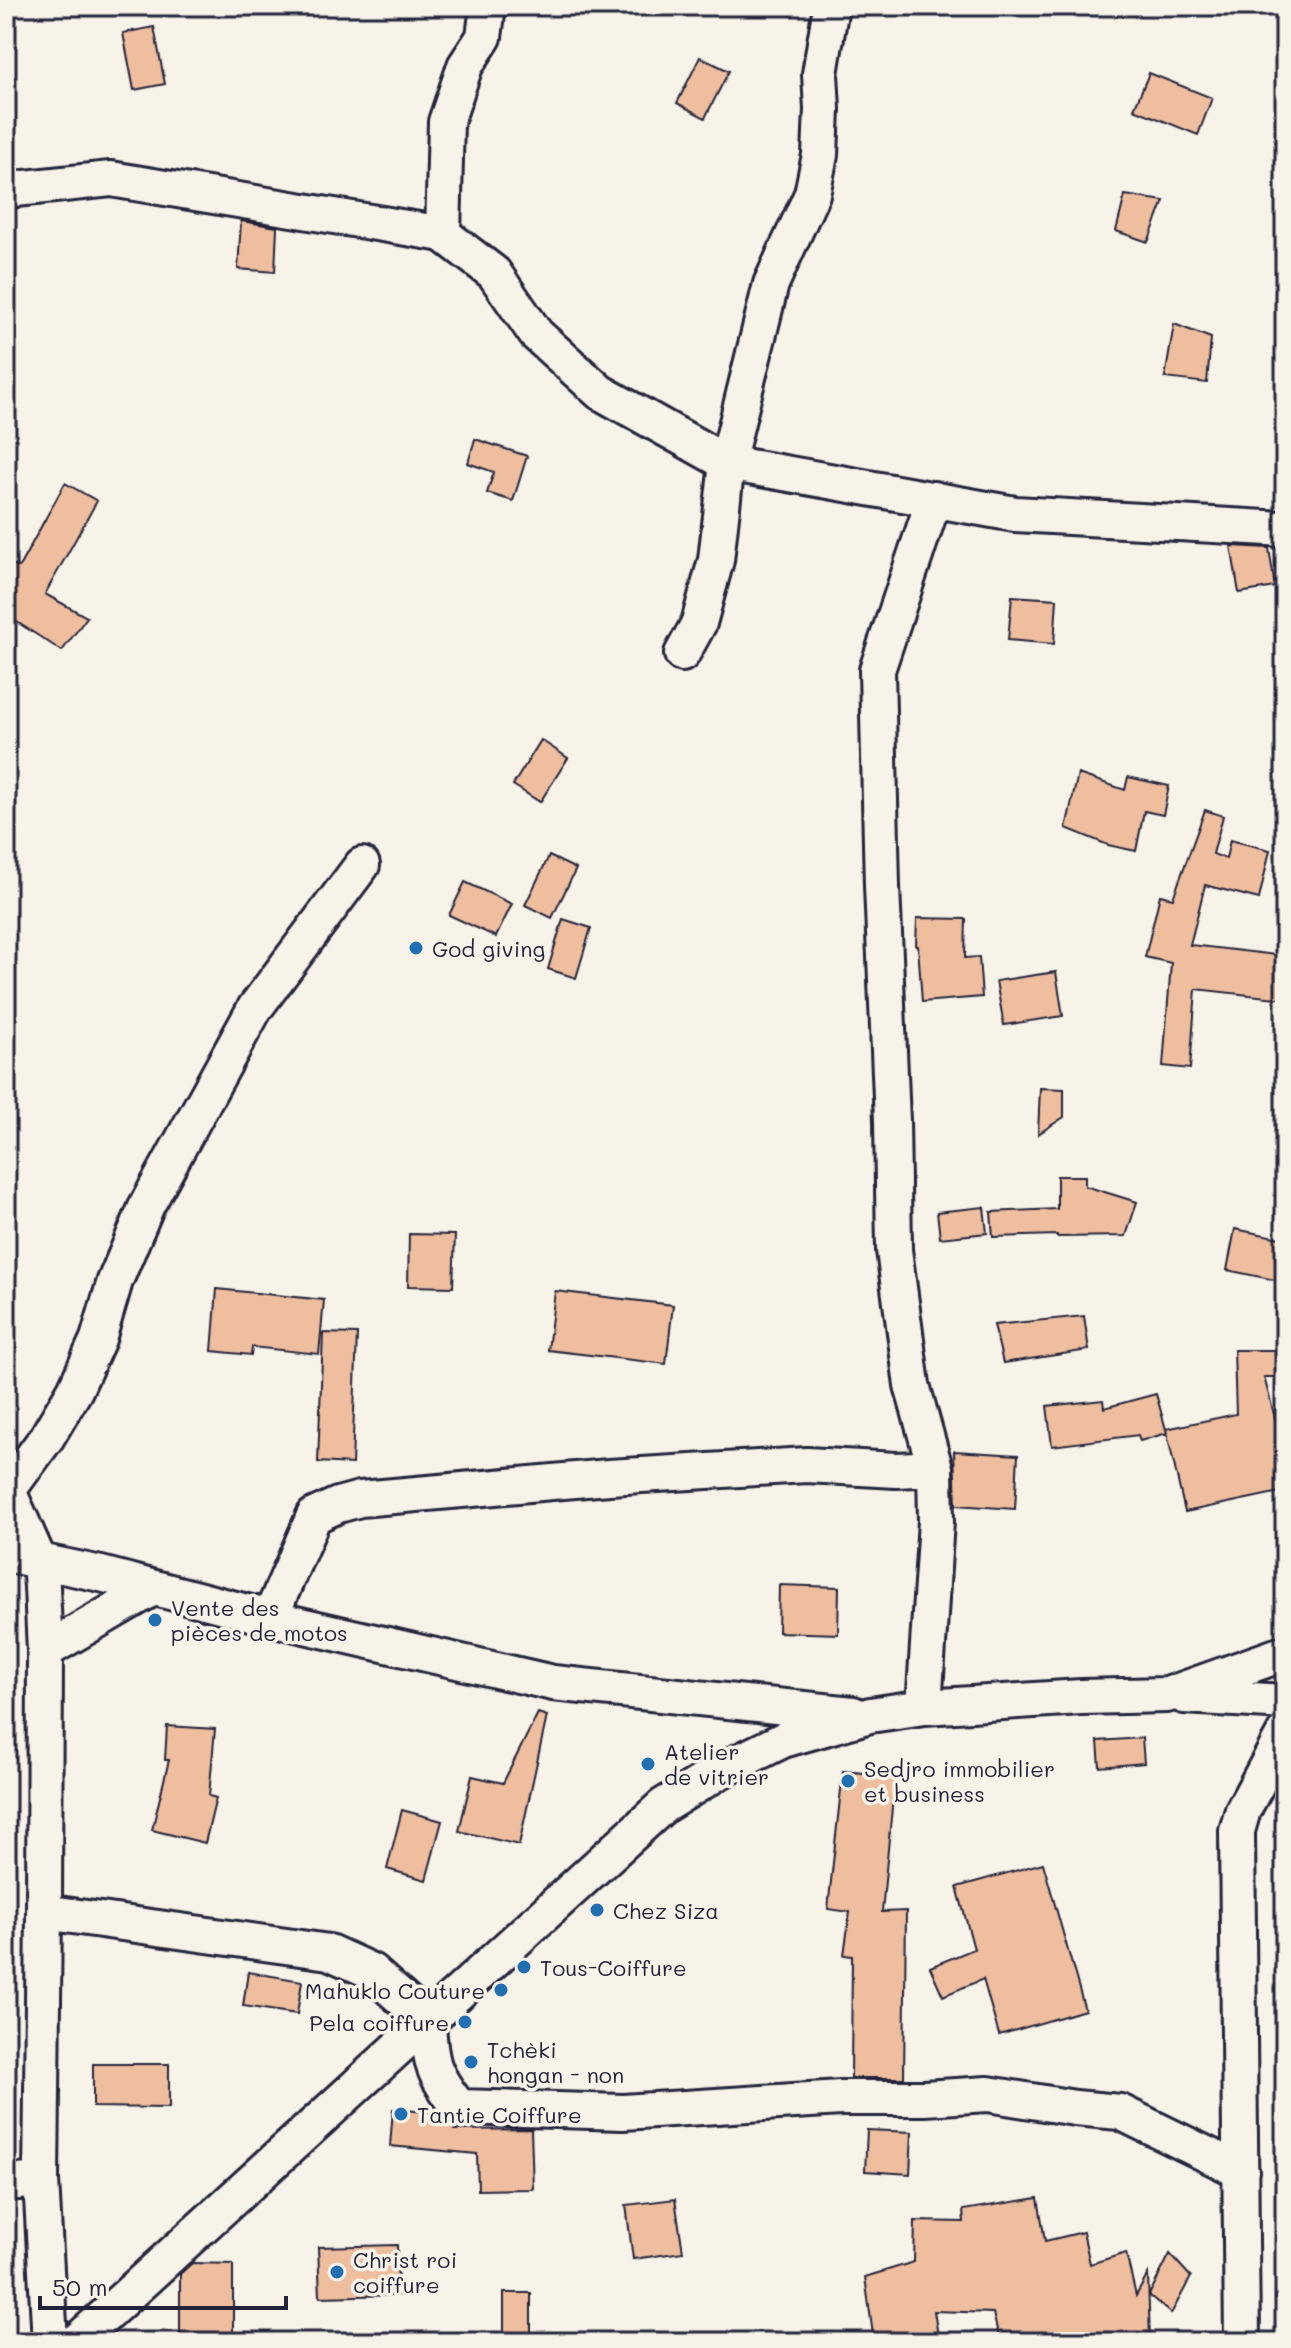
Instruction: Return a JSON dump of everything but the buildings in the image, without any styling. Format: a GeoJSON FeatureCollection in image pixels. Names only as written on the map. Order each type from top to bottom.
{"type":"FeatureCollection","features":[{"type":"Feature","properties":{"kind":"street"},"geometry":{"type":"LineString","coordinates":[[443,234],[446,122],[465,66],[484,37],[488,6]]}},
{"type":"Feature","properties":{"kind":"street"},"geometry":{"type":"LineString","coordinates":[[682,654],[699,623],[716,560],[727,463],[771,284],[812,194],[820,155],[820,74],[831,6]]}},
{"type":"Feature","properties":{"kind":"street"},"geometry":{"type":"LineString","coordinates":[[6,190],[111,179],[443,234],[494,273],[536,334],[600,392],[727,463],[1015,514],[1285,529]]}},
{"type":"Feature","properties":{"kind":"street"},"geometry":{"type":"LineString","coordinates":[[924,1707],[936,1521],[935,1468],[912,1385],[894,1250],[877,670],[934,499]]}},
{"type":"Feature","properties":{"kind":"street"},"geometry":{"type":"LineString","coordinates":[[50,2342],[41,2180],[45,1651],[40,1563],[7,1487],[47,1437],[75,1390],[98,1339],[115,1281],[147,1205],[255,1008],[362,865]]}},
{"type":"Feature","properties":{"kind":"street"},"geometry":{"type":"LineString","coordinates":[[270,1618],[314,1516],[360,1499],[609,1477],[807,1465],[896,1470],[935,1468]]}},
{"type":"Feature","properties":{"kind":"street"},"geometry":{"type":"LineString","coordinates":[[6,1554],[553,1683],[870,1715]]}},
{"type":"Feature","properties":{"kind":"street"},"geometry":{"type":"LineString","coordinates":[[45,1651],[153,1588]]}},
{"type":"Feature","properties":{"kind":"street"},"geometry":{"type":"LineString","coordinates":[[1167,1695],[1285,1653]]}},
{"type":"Feature","properties":{"kind":"street"},"geometry":{"type":"LineString","coordinates":[[76,2342],[663,1806],[720,1771],[783,1740],[870,1715],[924,1707],[1167,1695],[1285,1702]]}},
{"type":"Feature","properties":{"kind":"street"},"geometry":{"type":"LineString","coordinates":[[1242,2342],[1237,1831],[1243,1810],[1285,1732]]}},
{"type":"Feature","properties":{"kind":"street"},"geometry":{"type":"LineString","coordinates":[[44,1912],[329,1952],[371,1971],[428,2022],[429,2052],[439,2081],[459,2107],[623,2112],[841,2098],[988,2094],[1120,2112],[1241,2171]]}},
{"type":"Feature","properties":{"kind":"street"},"geometry":{"type":"LineString","coordinates":[[6,2183],[41,2180]]}},
{"type":"Feature","properties":{"kind":"place","name":"God giving"},"geometry":{"type":"Point","coordinates":[416,948]}},
{"type":"Feature","properties":{"kind":"place","name":"Vente des pièces de motos"},"geometry":{"type":"Point","coordinates":[155,1620]}},
{"type":"Feature","properties":{"kind":"place","name":"Atelier de vitrier"},"geometry":{"type":"Point","coordinates":[648,1764]}},
{"type":"Feature","properties":{"kind":"place","name":"Sedjro immobilier et business"},"geometry":{"type":"Point","coordinates":[848,1781]}},
{"type":"Feature","properties":{"kind":"place","name":"Chez Siza"},"geometry":{"type":"Point","coordinates":[597,1910]}},
{"type":"Feature","properties":{"kind":"place","name":"Tous-Coiffure"},"geometry":{"type":"Point","coordinates":[524,1967]}},
{"type":"Feature","properties":{"kind":"place","name":"Mahuklo Couture"},"geometry":{"type":"Point","coordinates":[501,1990]}},
{"type":"Feature","properties":{"kind":"place","name":"Pela coiffure"},"geometry":{"type":"Point","coordinates":[465,2022]}},
{"type":"Feature","properties":{"kind":"place","name":"Tchèki hongan - non"},"geometry":{"type":"Point","coordinates":[471,2062]}},
{"type":"Feature","properties":{"kind":"place","name":"Tantie Coiffure"},"geometry":{"type":"Point","coordinates":[401,2114]}},
{"type":"Feature","properties":{"kind":"place","name":"Christ roi coiffure"},"geometry":{"type":"Point","coordinates":[337,2272]}}]}
